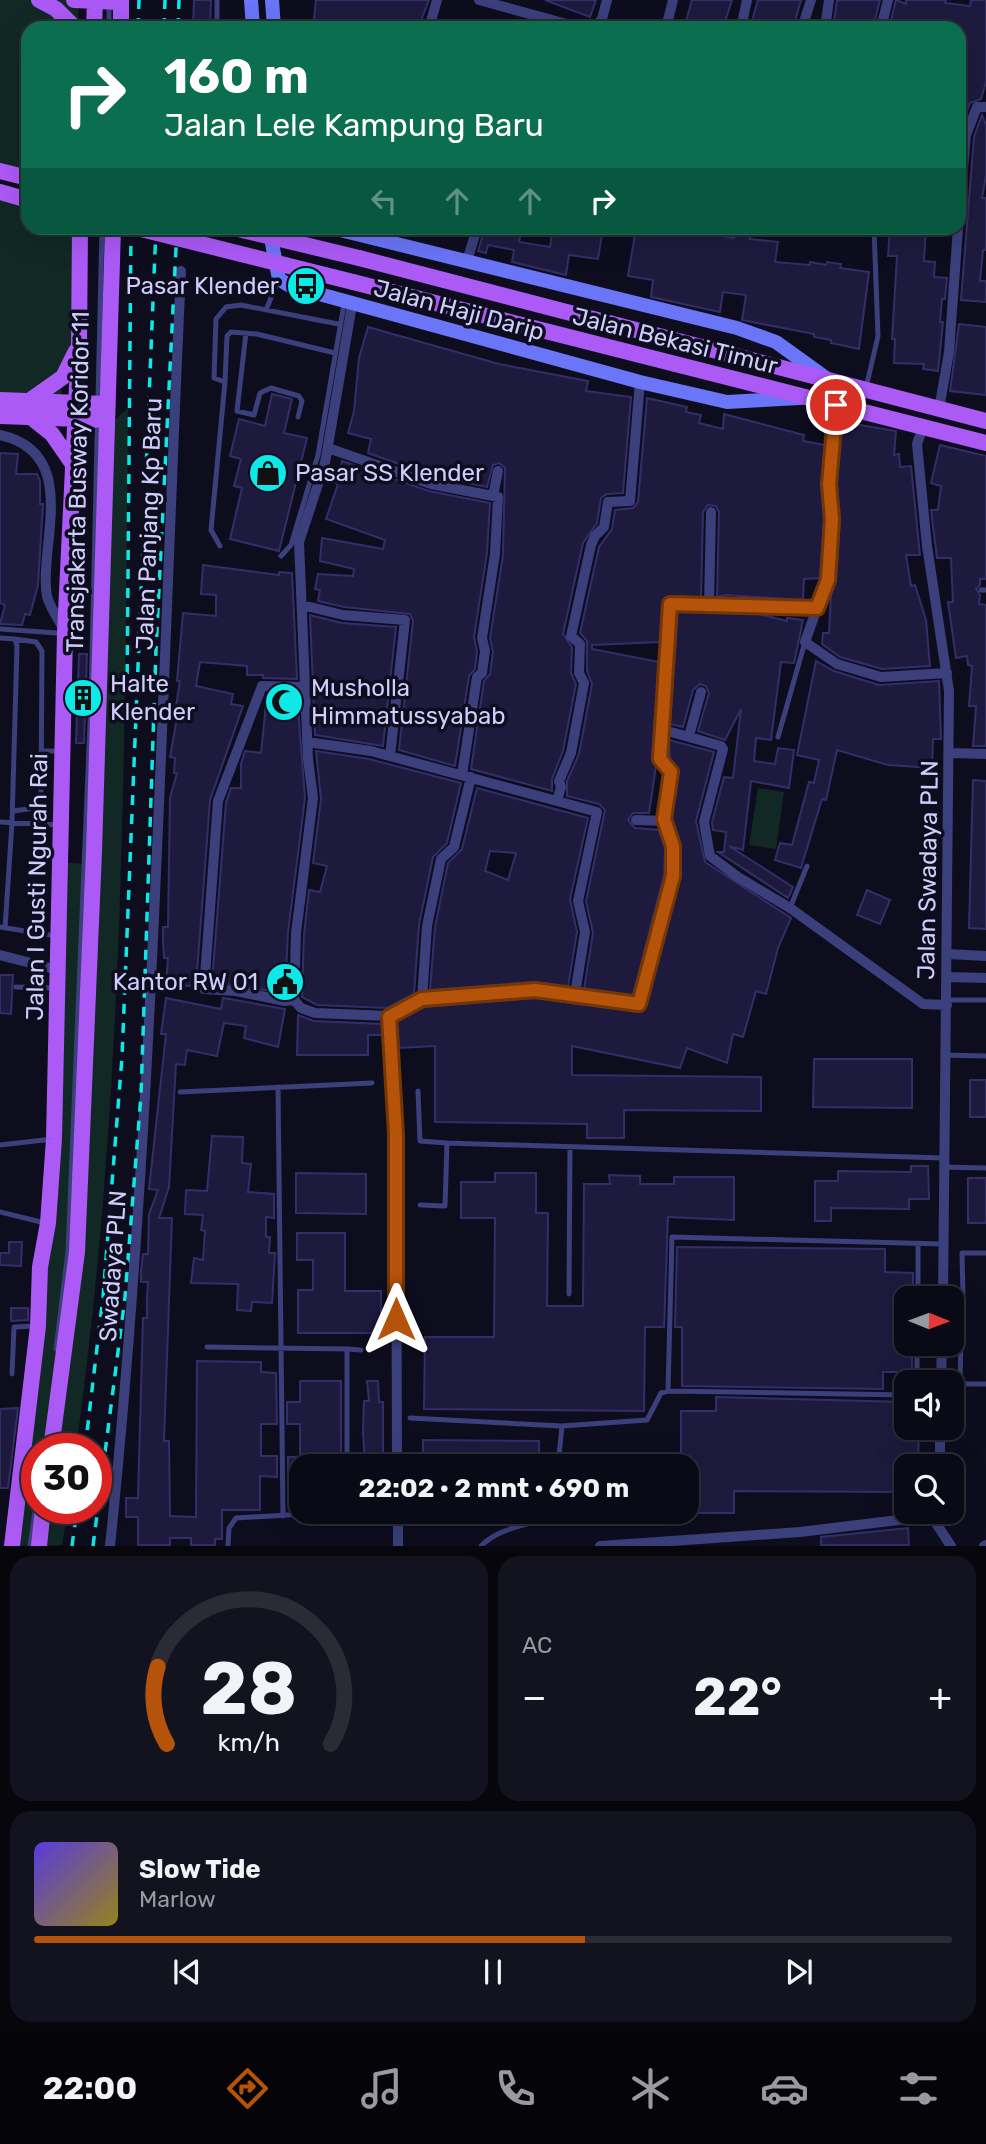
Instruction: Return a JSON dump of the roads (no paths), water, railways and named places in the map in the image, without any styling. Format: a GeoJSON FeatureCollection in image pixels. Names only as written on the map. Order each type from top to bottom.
{"type":"FeatureCollection","features":[{"type":"Feature","properties":{"kind":"main road"},"geometry":{"type":"LineString","coordinates":[[38,0],[57,9],[68,21]]}},
{"type":"Feature","properties":{"kind":"main road"},"geometry":{"type":"LineString","coordinates":[[75,0],[108,1]]}},
{"type":"Feature","properties":{"kind":"main road"},"geometry":{"type":"LineString","coordinates":[[251,0],[252,21]]}},
{"type":"Feature","properties":{"kind":"main road"},"geometry":{"type":"LineString","coordinates":[[272,0],[274,21]]}},
{"type":"Feature","properties":{"kind":"main road"},"geometry":{"type":"LineString","coordinates":[[98,21],[108,1]]}},
{"type":"Feature","properties":{"kind":"main road"},"geometry":{"type":"LineString","coordinates":[[108,1],[118,21]]}},
{"type":"Feature","properties":{"kind":"main road"},"geometry":{"type":"LineString","coordinates":[[0,171],[21,176]]}},
{"type":"Feature","properties":{"kind":"main road"},"geometry":{"type":"LineString","coordinates":[[0,192],[21,198]]}},
{"type":"Feature","properties":{"kind":"main road","name":"Jalan I Gusti Ngurah Rai"},"geometry":{"type":"LineString","coordinates":[[12,1545],[38,1326],[40,1267],[48,1223],[54,1139],[62,825],[61,633],[79,345],[80,235]]}},
{"type":"Feature","properties":{"kind":"main road"},"geometry":{"type":"LineString","coordinates":[[53,1433],[77,1252],[94,852],[102,412],[113,235]]}},
{"type":"Feature","properties":{"kind":"main road","name":"Jalan Bekasi Timur"},"geometry":{"type":"LineString","coordinates":[[165,235],[986,443]]}},
{"type":"Feature","properties":{"kind":"main road","name":"Jalan Bekasi Timur"},"geometry":{"type":"LineString","coordinates":[[263,235],[986,421]]}},
{"type":"Feature","properties":{"kind":"main road"},"geometry":{"type":"LineString","coordinates":[[270,235],[279,279]]}},
{"type":"Feature","properties":{"kind":"main road","name":"Jalan Haji Darip"},"geometry":{"type":"LineString","coordinates":[[361,235],[737,328],[776,342],[829,381]]}},
{"type":"Feature","properties":{"kind":"main road","name":"Jalan Haji Darip"},"geometry":{"type":"LineString","coordinates":[[279,279],[290,286],[348,304],[640,382],[727,402],[805,398]]}},
{"type":"Feature","properties":{"kind":"main road"},"geometry":{"type":"LineString","coordinates":[[30,410],[62,377],[79,345]]}},
{"type":"Feature","properties":{"kind":"main road"},"geometry":{"type":"LineString","coordinates":[[0,400],[74,420],[102,412]]}},
{"type":"Feature","properties":{"kind":"main road"},"geometry":{"type":"LineString","coordinates":[[0,416],[75,402],[102,412]]}},
{"type":"Feature","properties":{"kind":"main road"},"geometry":{"type":"LineString","coordinates":[[30,410],[52,434],[72,463]]}},
{"type":"Feature","properties":{"kind":"main road"},"geometry":{"type":"LineString","coordinates":[[39,1524],[39,1545]]}},
{"type":"Feature","properties":{"kind":"street"},"geometry":{"type":"LineString","coordinates":[[431,21],[437,0]]}},
{"type":"Feature","properties":{"kind":"street"},"geometry":{"type":"LineString","coordinates":[[479,0],[556,21]]}},
{"type":"Feature","properties":{"kind":"street"},"geometry":{"type":"LineString","coordinates":[[600,21],[607,0]]}},
{"type":"Feature","properties":{"kind":"street"},"geometry":{"type":"LineString","coordinates":[[668,21],[673,0]]}},
{"type":"Feature","properties":{"kind":"street"},"geometry":{"type":"LineString","coordinates":[[742,21],[747,0]]}},
{"type":"Feature","properties":{"kind":"street"},"geometry":{"type":"LineString","coordinates":[[804,21],[811,0]]}},
{"type":"Feature","properties":{"kind":"street"},"geometry":{"type":"LineString","coordinates":[[826,21],[829,0]]}},
{"type":"Feature","properties":{"kind":"street"},"geometry":{"type":"LineString","coordinates":[[883,21],[888,0]]}},
{"type":"Feature","properties":{"kind":"street"},"geometry":{"type":"LineString","coordinates":[[966,127],[977,107],[986,107]]}},
{"type":"Feature","properties":{"kind":"street"},"geometry":{"type":"LineString","coordinates":[[467,261],[475,235]]}},
{"type":"Feature","properties":{"kind":"street"},"geometry":{"type":"LineString","coordinates":[[939,409],[948,352],[957,235]]}},
{"type":"Feature","properties":{"kind":"street","name":"Jalan Panjang Kp Baru"},"geometry":{"type":"LineString","coordinates":[[151,989],[181,271]]}},
{"type":"Feature","properties":{"kind":"street"},"geometry":{"type":"LineString","coordinates":[[348,304],[328,448],[299,542],[304,687],[313,812],[296,933],[294,1000],[302,1008],[315,1013],[389,1017],[422,999],[535,990],[636,1005],[640,1002],[673,876],[673,846],[665,821],[671,772],[660,761],[670,604],[817,608]]}},
{"type":"Feature","properties":{"kind":"street"},"geometry":{"type":"LineString","coordinates":[[557,801],[561,787],[559,781],[574,741],[584,682],[579,673],[580,644],[571,636],[592,544],[597,533],[604,527],[608,502],[630,501],[640,382]]}},
{"type":"Feature","properties":{"kind":"street"},"geometry":{"type":"LineString","coordinates":[[836,405],[829,484],[832,519],[828,580],[804,642],[837,664],[881,677],[947,673]]}},
{"type":"Feature","properties":{"kind":"street","name":"Jalan Swadaya PLN"},"geometry":{"type":"LineString","coordinates":[[901,421],[917,444]]}},
{"type":"Feature","properties":{"kind":"street","name":"Jalan Swadaya PLN"},"geometry":{"type":"LineString","coordinates":[[923,427],[917,444],[927,546],[947,673],[950,753],[943,1286]]}},
{"type":"Feature","properties":{"kind":"street"},"geometry":{"type":"LineString","coordinates":[[0,435],[21,441],[44,470],[52,503],[47,599],[61,633]]}},
{"type":"Feature","properties":{"kind":"street"},"geometry":{"type":"LineString","coordinates":[[328,448],[432,484],[498,497],[495,554],[482,638],[485,654],[482,673],[477,677],[466,776],[454,847],[441,859],[427,926],[422,999]]}},
{"type":"Feature","properties":{"kind":"street"},"geometry":{"type":"LineString","coordinates":[[493,496],[498,471]]}},
{"type":"Feature","properties":{"kind":"street"},"geometry":{"type":"LineString","coordinates":[[709,604],[711,512]]}},
{"type":"Feature","properties":{"kind":"street"},"geometry":{"type":"LineString","coordinates":[[302,605],[343,615],[405,620],[390,756]]}},
{"type":"Feature","properties":{"kind":"street"},"geometry":{"type":"LineString","coordinates":[[294,1000],[204,989],[218,801],[262,686],[304,687]]}},
{"type":"Feature","properties":{"kind":"street"},"geometry":{"type":"LineString","coordinates":[[690,736],[701,692]]}},
{"type":"Feature","properties":{"kind":"street"},"geometry":{"type":"LineString","coordinates":[[664,730],[690,736],[723,749],[704,821],[708,853],[738,877],[790,908],[923,1004],[947,1003]]}},
{"type":"Feature","properties":{"kind":"street"},"geometry":{"type":"LineString","coordinates":[[307,742],[390,756],[597,812],[578,901],[585,932],[575,994]]}},
{"type":"Feature","properties":{"kind":"street"},"geometry":{"type":"LineString","coordinates":[[950,753],[986,754]]}},
{"type":"Feature","properties":{"kind":"street"},"geometry":{"type":"LineString","coordinates":[[636,820],[665,821]]}},
{"type":"Feature","properties":{"kind":"street"},"geometry":{"type":"LineString","coordinates":[[948,954],[986,956]]}},
{"type":"Feature","properties":{"kind":"street"},"geometry":{"type":"LineString","coordinates":[[0,955],[58,970]]}},
{"type":"Feature","properties":{"kind":"street"},"geometry":{"type":"LineString","coordinates":[[947,977],[986,978]]}},
{"type":"Feature","properties":{"kind":"street","name":"Swadaya PLN"},"geometry":{"type":"LineString","coordinates":[[110,1545],[126,1393],[151,989]]}},
{"type":"Feature","properties":{"kind":"street"},"geometry":{"type":"LineString","coordinates":[[389,1017],[396,1135],[397,1454]]}},
{"type":"Feature","properties":{"kind":"street"},"geometry":{"type":"LineString","coordinates":[[600,1545],[800,1532],[894,1518]]}},
{"type":"Feature","properties":{"kind":"street"},"geometry":{"type":"LineString","coordinates":[[398,1524],[398,1545]]}},
{"type":"Feature","properties":{"kind":"street"},"geometry":{"type":"LineString","coordinates":[[936,1524],[951,1545]]}},
{"type":"Feature","properties":{"kind":"street"},"geometry":{"type":"LineString","coordinates":[[935,1545],[941,1533]]}},
{"type":"Feature","properties":{"kind":"lane"},"geometry":{"type":"LineString","coordinates":[[217,0],[217,21]]}},
{"type":"Feature","properties":{"kind":"lane"},"geometry":{"type":"LineString","coordinates":[[108,1],[108,21]]}},
{"type":"Feature","properties":{"kind":"lane","name":"Transjakarta Busway Koridor 11"},"geometry":{"type":"LineString","coordinates":[[46,1433],[68,1251],[102,412],[102,235]]}},
{"type":"Feature","properties":{"kind":"lane"},"geometry":{"type":"LineString","coordinates":[[866,391],[877,336],[874,235]]}},
{"type":"Feature","properties":{"kind":"lane"},"geometry":{"type":"LineString","coordinates":[[266,310],[279,279]]}},
{"type":"Feature","properties":{"kind":"lane"},"geometry":{"type":"LineString","coordinates":[[281,556],[291,545],[318,455],[338,324],[348,304]]}},
{"type":"Feature","properties":{"kind":"lane"},"geometry":{"type":"LineString","coordinates":[[225,382],[214,378],[216,319],[226,307],[241,305],[338,324]]}},
{"type":"Feature","properties":{"kind":"lane"},"geometry":{"type":"LineString","coordinates":[[219,546],[211,530],[227,336],[231,332],[246,332],[335,353]]}},
{"type":"Feature","properties":{"kind":"lane"},"geometry":{"type":"LineString","coordinates":[[246,332],[237,411],[254,415],[260,393],[271,388],[299,396],[302,401],[298,417]]}},
{"type":"Feature","properties":{"kind":"lane"},"geometry":{"type":"LineString","coordinates":[[0,628],[61,633]]}},
{"type":"Feature","properties":{"kind":"lane"},"geometry":{"type":"LineString","coordinates":[[0,638],[36,642],[43,651],[40,805],[13,811]]}},
{"type":"Feature","properties":{"kind":"lane"},"geometry":{"type":"LineString","coordinates":[[15,639],[13,811],[2,928],[60,936]]}},
{"type":"Feature","properties":{"kind":"lane"},"geometry":{"type":"LineString","coordinates":[[778,737],[804,642]]}},
{"type":"Feature","properties":{"kind":"lane"},"geometry":{"type":"LineString","coordinates":[[42,726],[63,726]]}},
{"type":"Feature","properties":{"kind":"lane"},"geometry":{"type":"LineString","coordinates":[[41,751],[62,751]]}},
{"type":"Feature","properties":{"kind":"lane"},"geometry":{"type":"LineString","coordinates":[[0,822],[62,825]]}},
{"type":"Feature","properties":{"kind":"lane"},"geometry":{"type":"LineString","coordinates":[[790,908],[807,866]]}},
{"type":"Feature","properties":{"kind":"lane"},"geometry":{"type":"LineString","coordinates":[[16,987],[58,988]]}},
{"type":"Feature","properties":{"kind":"lane"},"geometry":{"type":"LineString","coordinates":[[947,1003],[986,1000]]}},
{"type":"Feature","properties":{"kind":"lane"},"geometry":{"type":"LineString","coordinates":[[946,1055],[986,1056]]}},
{"type":"Feature","properties":{"kind":"lane"},"geometry":{"type":"LineString","coordinates":[[180,1092],[373,1083]]}},
{"type":"Feature","properties":{"kind":"lane"},"geometry":{"type":"LineString","coordinates":[[278,1087],[283,1516]]}},
{"type":"Feature","properties":{"kind":"lane"},"geometry":{"type":"LineString","coordinates":[[418,1091],[420,1142],[944,1163],[986,1168]]}},
{"type":"Feature","properties":{"kind":"lane"},"geometry":{"type":"LineString","coordinates":[[0,1145],[54,1139]]}},
{"type":"Feature","properties":{"kind":"lane"},"geometry":{"type":"LineString","coordinates":[[420,1205],[445,1206],[447,1143]]}},
{"type":"Feature","properties":{"kind":"lane"},"geometry":{"type":"LineString","coordinates":[[569,1294],[570,1147]]}},
{"type":"Feature","properties":{"kind":"lane"},"geometry":{"type":"LineString","coordinates":[[0,1212],[48,1223]]}},
{"type":"Feature","properties":{"kind":"lane"},"geometry":{"type":"LineString","coordinates":[[668,1391],[672,1237],[918,1244],[962,1253],[986,1253]]}},
{"type":"Feature","properties":{"kind":"lane"},"geometry":{"type":"LineString","coordinates":[[918,1244],[918,1286]]}},
{"type":"Feature","properties":{"kind":"lane"},"geometry":{"type":"LineString","coordinates":[[962,1253],[963,1286]]}},
{"type":"Feature","properties":{"kind":"lane"},"geometry":{"type":"LineString","coordinates":[[12,1374],[14,1327],[38,1326]]}},
{"type":"Feature","properties":{"kind":"lane"},"geometry":{"type":"LineString","coordinates":[[207,1347],[361,1350]]}},
{"type":"Feature","properties":{"kind":"lane"},"geometry":{"type":"LineString","coordinates":[[347,1349],[347,1454]]}},
{"type":"Feature","properties":{"kind":"lane"},"geometry":{"type":"LineString","coordinates":[[961,1356],[960,1384],[986,1384]]}},
{"type":"Feature","properties":{"kind":"lane"},"geometry":{"type":"LineString","coordinates":[[410,1418],[562,1426],[647,1420],[662,1393],[668,1391],[894,1395]]}},
{"type":"Feature","properties":{"kind":"lane"},"geometry":{"type":"LineString","coordinates":[[559,1454],[562,1426]]}},
{"type":"Feature","properties":{"kind":"lane"},"geometry":{"type":"LineString","coordinates":[[228,1545],[229,1528],[236,1518],[289,1516]]}},
{"type":"Feature","properties":{"kind":"lane"},"geometry":{"type":"LineString","coordinates":[[30,1545],[35,1524]]}},
{"type":"Feature","properties":{"kind":"lane"},"geometry":{"type":"LineString","coordinates":[[481,1545],[494,1533],[528,1524]]}},
{"type":"Feature","properties":{"kind":"railway"},"geometry":{"type":"LineString","coordinates":[[138,21],[139,0]]}},
{"type":"Feature","properties":{"kind":"railway"},"geometry":{"type":"LineString","coordinates":[[164,21],[165,0]]}},
{"type":"Feature","properties":{"kind":"railway"},"geometry":{"type":"LineString","coordinates":[[178,21],[179,0]]}},
{"type":"Feature","properties":{"kind":"railway"},"geometry":{"type":"LineString","coordinates":[[127,693],[131,235]]}},
{"type":"Feature","properties":{"kind":"railway"},"geometry":{"type":"LineString","coordinates":[[87,1433],[103,1297],[122,1057],[156,235]]}},
{"type":"Feature","properties":{"kind":"railway"},"geometry":{"type":"LineString","coordinates":[[93,1546],[125,1297],[141,1095],[156,649],[177,235]]}},
{"type":"Feature","properties":{"kind":"railway"},"geometry":{"type":"LineString","coordinates":[[72,1546],[75,1524]]}},
{"type":"Feature","properties":{"kind":"place","name":"Pasar Klender"},"geometry":{"type":"Point","coordinates":[306,286]}},
{"type":"Feature","properties":{"kind":"place","name":"Pasar SS Klender"},"geometry":{"type":"Point","coordinates":[268,473]}},
{"type":"Feature","properties":{"kind":"place","name":"Halte Klender"},"geometry":{"type":"Point","coordinates":[83,698]}},
{"type":"Feature","properties":{"kind":"place","name":"Musholla Himmatussyabab"},"geometry":{"type":"Point","coordinates":[284,702]}},
{"type":"Feature","properties":{"kind":"place","name":"Kantor RW 01"},"geometry":{"type":"Point","coordinates":[285,982]}}]}
